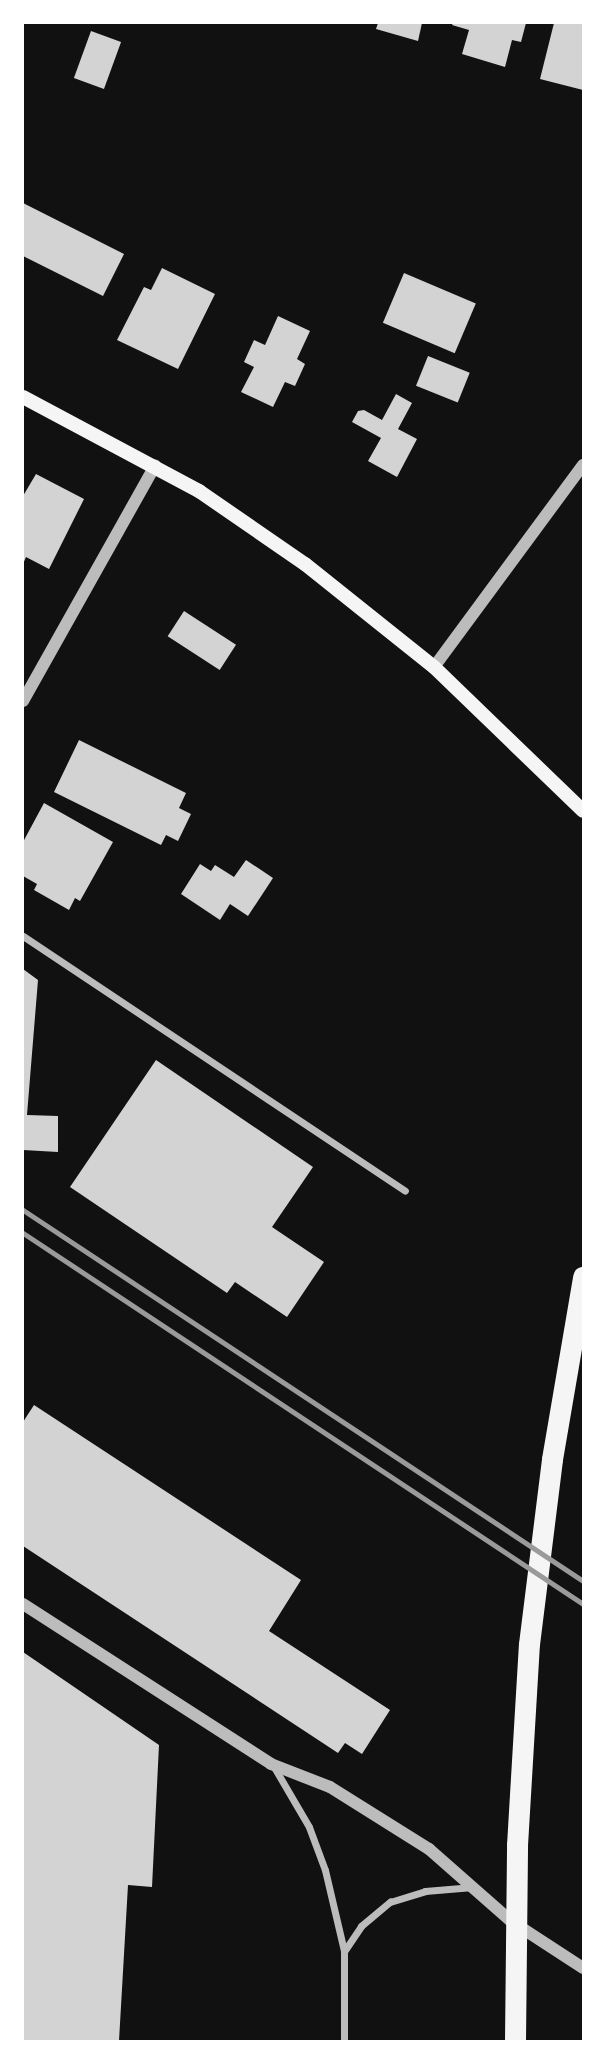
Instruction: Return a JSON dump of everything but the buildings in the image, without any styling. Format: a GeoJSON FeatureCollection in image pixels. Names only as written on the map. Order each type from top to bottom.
{"type":"FeatureCollection","features":[{"type":"Feature","properties":{"kind":"highway"},"geometry":{"type":"LineString","coordinates":[[515,2041],[516,1896],[527,1669],[541,1536],[583,1277]]}},
{"type":"Feature","properties":{"kind":"main road"},"geometry":{"type":"LineString","coordinates":[[23,397],[155,466],[253,526],[331,583],[434,667],[583,811]]}},
{"type":"Feature","properties":{"kind":"street"},"geometry":{"type":"LineString","coordinates":[[434,667],[583,465]]}},
{"type":"Feature","properties":{"kind":"street"},"geometry":{"type":"LineString","coordinates":[[23,701],[155,466]]}},
{"type":"Feature","properties":{"kind":"street"},"geometry":{"type":"LineString","coordinates":[[23,936],[405,1191]]}},
{"type":"Feature","properties":{"kind":"street"},"geometry":{"type":"LineString","coordinates":[[23,1604],[271,1764],[323,1783],[373,1812],[429,1849],[525,1931],[583,1968]]}},
{"type":"Feature","properties":{"kind":"street"},"geometry":{"type":"LineString","coordinates":[[271,1764],[316,1843],[344,1951],[344,2041]]}},
{"type":"Feature","properties":{"kind":"street"},"geometry":{"type":"LineString","coordinates":[[344,1951],[361,1926],[390,1902],[425,1891],[473,1887]]}},
{"type":"Feature","properties":{"kind":"railway"},"geometry":{"type":"LineString","coordinates":[[23,1210],[583,1581]]}},
{"type":"Feature","properties":{"kind":"railway"},"geometry":{"type":"LineString","coordinates":[[23,1233],[583,1604]]}}]}
